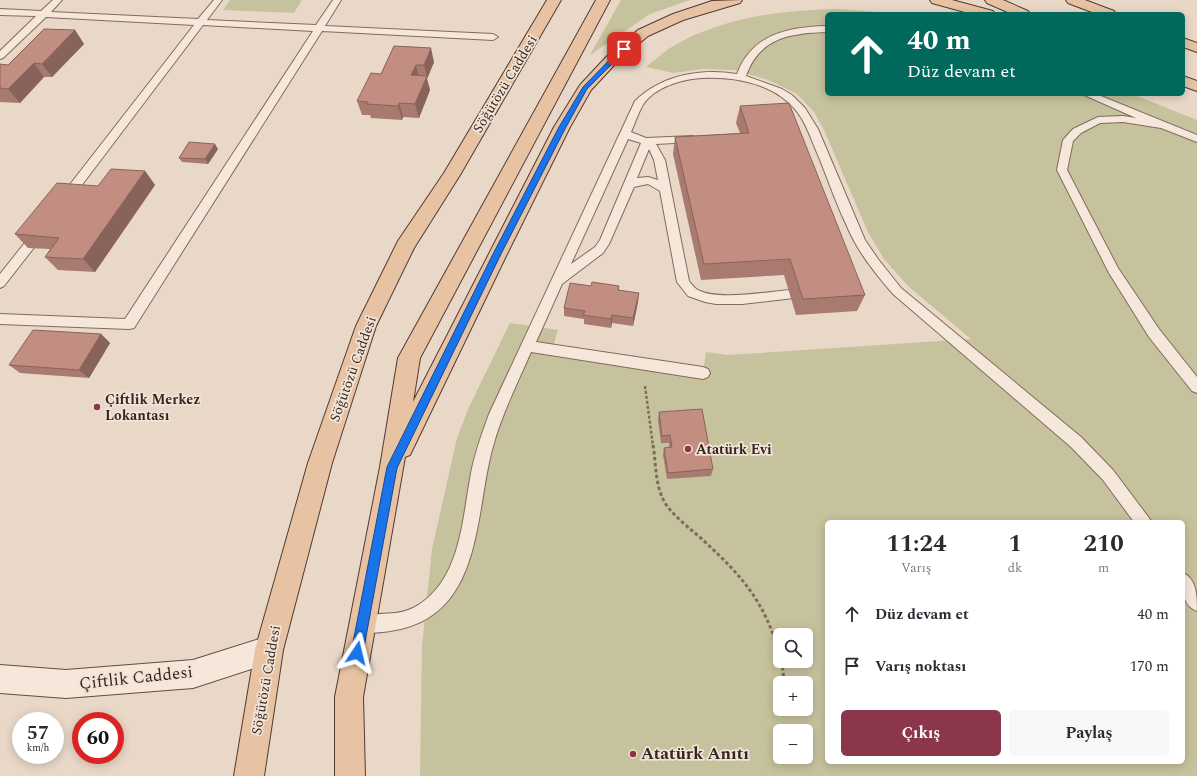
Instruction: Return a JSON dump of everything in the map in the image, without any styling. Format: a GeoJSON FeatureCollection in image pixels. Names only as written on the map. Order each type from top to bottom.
{"type":"FeatureCollection","features":[{"type":"Feature","properties":{"kind":"main road","name":"Söğütözü Caddesi"},"geometry":{"type":"LineString","coordinates":[[249,776],[268,650],[320,463],[366,326],[405,246],[455,168],[554,0]]}},
{"type":"Feature","properties":{"kind":"main road"},"geometry":{"type":"LineString","coordinates":[[350,776],[349,697],[392,467],[409,358],[603,0]]}},
{"type":"Feature","properties":{"kind":"main road"},"geometry":{"type":"LineString","coordinates":[[392,467],[497,254],[562,127],[585,88],[614,57],[643,33],[678,17],[735,0]]}},
{"type":"Feature","properties":{"kind":"main road"},"geometry":{"type":"LineString","coordinates":[[937,0],[981,12]]}},
{"type":"Feature","properties":{"kind":"main road"},"geometry":{"type":"LineString","coordinates":[[992,0],[1019,12]]}},
{"type":"Feature","properties":{"kind":"main road"},"geometry":{"type":"LineString","coordinates":[[1073,0],[1104,12]]}},
{"type":"Feature","properties":{"kind":"main road"},"geometry":{"type":"LineString","coordinates":[[1185,43],[1197,48]]}},
{"type":"Feature","properties":{"kind":"main road"},"geometry":{"type":"LineString","coordinates":[[1185,82],[1197,86]]}},
{"type":"Feature","properties":{"kind":"main road","name":"Çiftlik Caddesi"},"geometry":{"type":"LineString","coordinates":[[0,679],[66,684],[193,674],[268,650]]}},
{"type":"Feature","properties":{"kind":"lane"},"geometry":{"type":"LineString","coordinates":[[0,56],[58,0]]}},
{"type":"Feature","properties":{"kind":"lane"},"geometry":{"type":"LineString","coordinates":[[58,208],[218,0]]}},
{"type":"Feature","properties":{"kind":"lane"},"geometry":{"type":"LineString","coordinates":[[0,319],[129,324],[337,0]]}},
{"type":"Feature","properties":{"kind":"lane"},"geometry":{"type":"LineString","coordinates":[[0,12],[45,13],[494,37]]}},
{"type":"Feature","properties":{"kind":"lane"},"geometry":{"type":"LineString","coordinates":[[740,78],[747,58],[754,49],[767,41],[789,33],[825,29]]}},
{"type":"Feature","properties":{"kind":"lane"},"geometry":{"type":"LineString","coordinates":[[362,624],[399,622],[420,614],[435,602],[447,588],[464,554],[485,442],[496,414],[624,134],[639,103],[656,88],[678,79],[691,76],[718,75],[740,78],[777,91],[789,98],[804,113],[814,131],[855,234],[872,262],[897,291],[1076,442],[1108,475],[1142,520]]}},
{"type":"Feature","properties":{"kind":"lane"},"geometry":{"type":"LineString","coordinates":[[1092,96],[1197,139]]}},
{"type":"Feature","properties":{"kind":"lane"},"geometry":{"type":"LineString","coordinates":[[1162,125],[1123,120],[1098,120],[1077,131],[1068,140],[1062,170],[1112,270],[1154,333],[1197,387]]}},
{"type":"Feature","properties":{"kind":"lane"},"geometry":{"type":"LineString","coordinates":[[624,134],[647,141],[655,147],[658,155],[683,282],[688,289],[696,295],[718,299],[790,295]]}},
{"type":"Feature","properties":{"kind":"lane"},"geometry":{"type":"LineString","coordinates":[[647,141],[702,138]]}},
{"type":"Feature","properties":{"kind":"lane"},"geometry":{"type":"LineString","coordinates":[[557,281],[599,250],[605,241],[647,141]]}},
{"type":"Feature","properties":{"kind":"lane"},"geometry":{"type":"LineString","coordinates":[[629,185],[637,181],[648,180],[658,184],[665,190]]}},
{"type":"Feature","properties":{"kind":"lane"},"geometry":{"type":"LineString","coordinates":[[0,283],[43,227]]}},
{"type":"Feature","properties":{"kind":"lane"},"geometry":{"type":"LineString","coordinates":[[527,346],[703,373]]}},
{"type":"Feature","properties":{"kind":"lane"},"geometry":{"type":"LineString","coordinates":[[1185,584],[1197,603]]}},
{"type":"Feature","properties":{"kind":"path"},"geometry":{"type":"LineString","coordinates":[[642,364],[659,487],[663,500],[672,511],[743,579],[761,605],[773,631]]}},
{"type":"Feature","properties":{"kind":"shaded area"},"geometry":{"type":"Polygon","coordinates":[[[230,0],[302,0],[294,13],[223,10],[230,0]]]}},
{"type":"Feature","properties":{"kind":"shaded area"},"geometry":{"type":"Polygon","coordinates":[[[621,0],[690,0],[650,14],[590,55],[621,0]]]}},
{"type":"Feature","properties":{"kind":"shaded area"},"geometry":{"type":"Polygon","coordinates":[[[839,9],[878,12],[825,12],[825,96],[1137,96],[1197,120],[1197,776],[420,776],[422,646],[432,549],[457,438],[469,407],[510,323],[558,330],[552,350],[703,373],[706,352],[728,355],[971,339],[908,286],[884,259],[868,232],[824,130],[814,112],[797,94],[768,80],[734,70],[703,69],[673,73],[646,67],[670,48],[690,37],[731,22],[795,11],[839,9]]]}},
{"type":"Feature","properties":{"kind":"building"},"geometry":{"type":"Polygon","coordinates":[[[44,29],[75,30],[42,64],[34,63],[8,89],[0,88],[0,64],[8,65],[44,29]]]}},
{"type":"Feature","properties":{"kind":"building"},"geometry":{"type":"Polygon","coordinates":[[[394,46],[431,48],[424,65],[416,65],[411,75],[427,76],[415,104],[399,103],[398,106],[367,104],[368,102],[357,101],[371,73],[381,74],[394,46]]]}},
{"type":"Feature","properties":{"kind":"building"},"geometry":{"type":"Polygon","coordinates":[[[789,103],[865,295],[803,299],[790,259],[704,264],[675,137],[749,133],[740,106],[789,103]]]}},
{"type":"Feature","properties":{"kind":"building"},"geometry":{"type":"Polygon","coordinates":[[[189,142],[215,144],[205,159],[179,158],[189,142]]]}},
{"type":"Feature","properties":{"kind":"building"},"geometry":{"type":"Polygon","coordinates":[[[111,169],[145,171],[83,259],[45,257],[59,238],[15,234],[57,183],[98,186],[111,169]]]}},
{"type":"Feature","properties":{"kind":"building"},"geometry":{"type":"Polygon","coordinates":[[[592,282],[619,286],[618,290],[639,293],[633,318],[612,315],[611,319],[583,315],[585,311],[564,308],[570,283],[591,286],[592,282]]]}},
{"type":"Feature","properties":{"kind":"building"},"geometry":{"type":"Polygon","coordinates":[[[33,330],[101,334],[79,370],[9,365],[33,330]]]}},
{"type":"Feature","properties":{"kind":"building","name":"Atatürk Evi"},"geometry":{"type":"Polygon","coordinates":[[[702,409],[713,469],[668,473],[664,448],[672,447],[670,435],[662,436],[659,412],[702,409]]]}},
{"type":"Feature","properties":{"kind":"place","name":"Çiftlik Merkez Lokantası"},"geometry":{"type":"Point","coordinates":[97,407]}},
{"type":"Feature","properties":{"kind":"place","name":"Atatürk Evi"},"geometry":{"type":"Point","coordinates":[688,449]}},
{"type":"Feature","properties":{"kind":"place","name":"Atatürk Anıtı"},"geometry":{"type":"Point","coordinates":[633,754]}},
{"type":"Feature","properties":{"kind":"route"},"geometry":{"type":"LineString","coordinates":[[357,653],[392,467],[497,254],[562,127],[585,88],[614,57],[624,49]]}}]}
